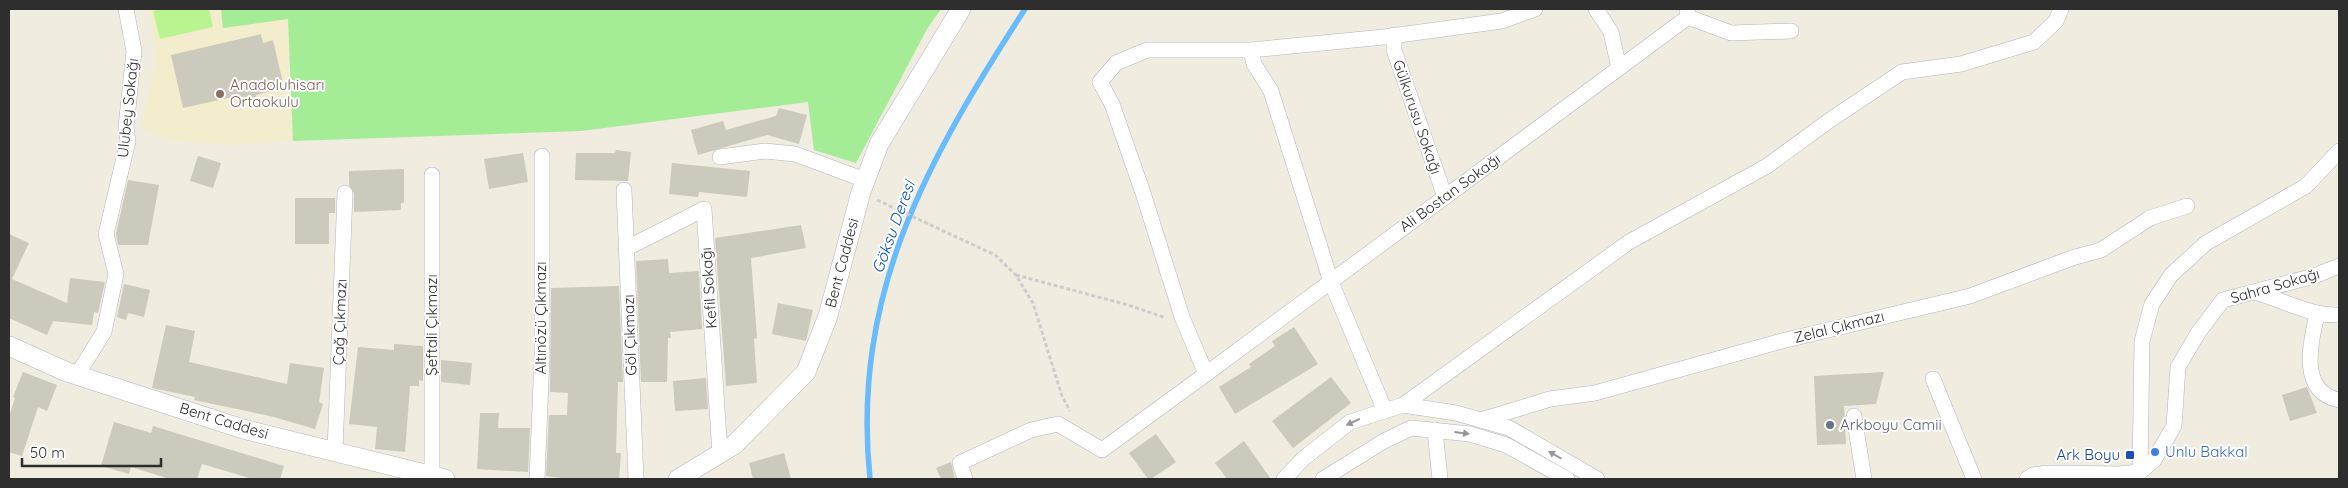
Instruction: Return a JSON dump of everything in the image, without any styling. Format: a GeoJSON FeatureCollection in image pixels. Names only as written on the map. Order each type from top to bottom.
{"type":"FeatureCollection","features":[{"type":"Feature","properties":{"kind":"street","name":"Ulubey Sokağı"},"geometry":{"type":"LineString","coordinates":[[77,375],[104,332],[116,274],[106,234],[128,141],[126,127],[134,51],[126,9]]}},
{"type":"Feature","properties":{"kind":"street","name":"Bent Caddesi"},"geometry":{"type":"LineString","coordinates":[[678,479],[734,445],[806,372],[828,316],[863,186],[880,144],[961,9]]}},
{"type":"Feature","properties":{"kind":"street"},"geometry":{"type":"LineString","coordinates":[[1206,374],[1185,325],[1115,113],[1100,82],[1116,63],[1147,50],[1252,50],[1394,35],[1502,21],[1535,9]]}},
{"type":"Feature","properties":{"kind":"street"},"geometry":{"type":"LineString","coordinates":[[1596,9],[1612,32],[1619,68]]}},
{"type":"Feature","properties":{"kind":"street"},"geometry":{"type":"LineString","coordinates":[[1284,479],[1304,458],[1350,422],[1402,406],[1629,242],[1768,166],[1830,120],[1902,72],[1961,64],[2034,42],[2056,21],[2061,9]]}},
{"type":"Feature","properties":{"kind":"street"},"geometry":{"type":"LineString","coordinates":[[1688,13],[1731,33],[1791,31]]}},
{"type":"Feature","properties":{"kind":"street","name":"Ali Bostan Sokağı"},"geometry":{"type":"LineString","coordinates":[[965,479],[960,463],[1031,430],[1058,424],[1102,450],[1619,68],[1688,13]]}},
{"type":"Feature","properties":{"kind":"street","name":"Gülkurusu Sokağı"},"geometry":{"type":"LineString","coordinates":[[1394,35],[1394,50],[1445,197]]}},
{"type":"Feature","properties":{"kind":"street"},"geometry":{"type":"LineString","coordinates":[[1252,50],[1254,64],[1270,90],[1331,282],[1385,411]]}},
{"type":"Feature","properties":{"kind":"street"},"geometry":{"type":"LineString","coordinates":[[720,157],[765,151],[795,154],[863,186]]}},
{"type":"Feature","properties":{"kind":"street"},"geometry":{"type":"LineString","coordinates":[[2027,479],[2033,475],[2048,472],[2090,476],[2140,472],[2142,341],[2152,304],[2171,275],[2206,243],[2306,186],[2339,151]]}},
{"type":"Feature","properties":{"kind":"street","name":"Altınözü Çıkmazı"},"geometry":{"type":"LineString","coordinates":[[537,479],[542,358],[542,156]]}},
{"type":"Feature","properties":{"kind":"street","name":"Şeftali Çıkmazı"},"geometry":{"type":"LineString","coordinates":[[432,175],[438,477]]}},
{"type":"Feature","properties":{"kind":"street","name":"Göl Çıkmazı"},"geometry":{"type":"LineString","coordinates":[[624,190],[636,479]]}},
{"type":"Feature","properties":{"kind":"street","name":"Çağ Çıkmazı"},"geometry":{"type":"LineString","coordinates":[[335,451],[345,193]]}},
{"type":"Feature","properties":{"kind":"street","name":"Zelal Çıkmazı"},"geometry":{"type":"LineString","coordinates":[[1481,420],[1550,399],[1595,393],[1782,341],[1970,296],[2072,258],[2101,250],[2150,218],[2186,206]]}},
{"type":"Feature","properties":{"kind":"street","name":"Kefil Sokağı"},"geometry":{"type":"LineString","coordinates":[[627,248],[704,209],[720,454]]}},
{"type":"Feature","properties":{"kind":"street","name":"Sahra Sokağı"},"geometry":{"type":"LineString","coordinates":[[2140,472],[2154,460],[2174,426],[2178,367],[2198,334],[2223,300],[2314,276],[2339,266]]}},
{"type":"Feature","properties":{"kind":"street"},"geometry":{"type":"LineString","coordinates":[[2255,292],[2294,304],[2317,315],[2339,315]]}},
{"type":"Feature","properties":{"kind":"street"},"geometry":{"type":"LineString","coordinates":[[2317,315],[2309,348],[2312,378],[2322,394],[2339,400]]}},
{"type":"Feature","properties":{"kind":"street","name":"Bent Caddesi"},"geometry":{"type":"LineString","coordinates":[[9,346],[77,375],[243,429],[438,477]]}},
{"type":"Feature","properties":{"kind":"street"},"geometry":{"type":"LineString","coordinates":[[1933,379],[1974,479]]}},
{"type":"Feature","properties":{"kind":"street"},"geometry":{"type":"LineString","coordinates":[[1402,406],[1456,413],[1509,428],[1597,479]]}},
{"type":"Feature","properties":{"kind":"street"},"geometry":{"type":"LineString","coordinates":[[1854,416],[1864,479]]}},
{"type":"Feature","properties":{"kind":"street"},"geometry":{"type":"LineString","coordinates":[[1323,479],[1384,441],[1411,428],[1470,434],[1506,445],[1567,479]]}},
{"type":"Feature","properties":{"kind":"street"},"geometry":{"type":"LineString","coordinates":[[1435,430],[1440,479]]}},
{"type":"Feature","properties":{"kind":"path"},"geometry":{"type":"LineString","coordinates":[[863,186],[995,255],[1015,274],[1033,303],[1062,396],[1071,412]]}},
{"type":"Feature","properties":{"kind":"path"},"geometry":{"type":"LineString","coordinates":[[1015,274],[1128,305],[1185,325]]}},
{"type":"Feature","properties":{"kind":"shaded area","name":"Anadoluhisarı Ortaokulu"},"geometry":{"type":"Polygon","coordinates":[[[149,9],[221,9],[224,28],[288,18],[293,141],[232,145],[173,141],[141,128],[156,61],[149,9]]]}},
{"type":"Feature","properties":{"kind":"green space"},"geometry":{"type":"Polygon","coordinates":[[[161,9],[209,9],[213,27],[160,39],[153,11],[161,9]]]}},
{"type":"Feature","properties":{"kind":"green space"},"geometry":{"type":"Polygon","coordinates":[[[221,9],[941,9],[927,29],[856,163],[814,150],[808,102],[581,131],[293,141],[288,19],[223,28],[221,9]]]}},
{"type":"Feature","properties":{"kind":"building"},"geometry":{"type":"Polygon","coordinates":[[[261,34],[263,43],[273,40],[283,83],[271,86],[272,91],[256,95],[256,98],[238,102],[237,96],[183,108],[171,55],[261,34]]]}},
{"type":"Feature","properties":{"kind":"building"},"geometry":{"type":"Polygon","coordinates":[[[779,108],[807,115],[799,144],[767,135],[698,155],[691,130],[723,121],[726,130],[776,116],[779,108]]]}},
{"type":"Feature","properties":{"kind":"building"},"geometry":{"type":"Polygon","coordinates":[[[616,150],[631,152],[628,181],[575,180],[576,153],[615,153],[616,150]]]}},
{"type":"Feature","properties":{"kind":"building"},"geometry":{"type":"Polygon","coordinates":[[[523,153],[528,182],[489,189],[484,159],[523,153]]]}},
{"type":"Feature","properties":{"kind":"building"},"geometry":{"type":"Polygon","coordinates":[[[198,156],[221,163],[213,188],[190,181],[198,156]]]}},
{"type":"Feature","properties":{"kind":"building"},"geometry":{"type":"Polygon","coordinates":[[[672,163],[750,171],[747,197],[699,192],[698,197],[669,194],[672,163]]]}},
{"type":"Feature","properties":{"kind":"building"},"geometry":{"type":"Polygon","coordinates":[[[404,169],[404,203],[401,203],[401,210],[354,212],[354,193],[349,185],[349,171],[404,169]]]}},
{"type":"Feature","properties":{"kind":"building"},"geometry":{"type":"Polygon","coordinates":[[[128,180],[159,185],[148,245],[118,245],[116,234],[128,180]]]}},
{"type":"Feature","properties":{"kind":"building"},"geometry":{"type":"Polygon","coordinates":[[[295,198],[335,198],[335,213],[329,213],[329,244],[295,244],[295,198]]]}},
{"type":"Feature","properties":{"kind":"building"},"geometry":{"type":"Polygon","coordinates":[[[801,225],[806,248],[751,258],[757,338],[754,339],[757,383],[726,386],[715,238],[801,225]]]}},
{"type":"Feature","properties":{"kind":"building"},"geometry":{"type":"Polygon","coordinates":[[[9,234],[29,243],[12,279],[67,303],[70,278],[105,282],[98,313],[94,312],[92,325],[53,321],[47,335],[9,318],[9,234]]]}},
{"type":"Feature","properties":{"kind":"building"},"geometry":{"type":"Polygon","coordinates":[[[668,259],[669,273],[699,271],[702,329],[670,332],[671,338],[668,338],[667,382],[641,382],[636,261],[668,259]]]}},
{"type":"Feature","properties":{"kind":"building"},"geometry":{"type":"Polygon","coordinates":[[[124,284],[150,290],[144,317],[128,313],[126,320],[117,317],[124,284]]]}},
{"type":"Feature","properties":{"kind":"building"},"geometry":{"type":"Polygon","coordinates":[[[619,286],[623,382],[618,382],[616,453],[621,453],[619,479],[570,479],[546,476],[549,415],[567,415],[568,393],[550,392],[551,288],[619,286]]]}},
{"type":"Feature","properties":{"kind":"building"},"geometry":{"type":"Polygon","coordinates":[[[778,303],[813,310],[806,341],[772,334],[778,303]]]}},
{"type":"Feature","properties":{"kind":"building"},"geometry":{"type":"Polygon","coordinates":[[[166,325],[195,331],[189,362],[287,384],[290,363],[324,368],[319,402],[323,404],[315,429],[270,416],[194,400],[195,397],[152,388],[166,325]]]}},
{"type":"Feature","properties":{"kind":"building"},"geometry":{"type":"Polygon","coordinates":[[[1294,327],[1318,364],[1235,414],[1219,387],[1251,367],[1249,364],[1275,346],[1272,341],[1294,327]]]}},
{"type":"Feature","properties":{"kind":"building"},"geometry":{"type":"Polygon","coordinates":[[[394,344],[423,346],[423,381],[419,380],[419,386],[410,386],[405,452],[375,449],[377,427],[349,424],[358,347],[394,350],[394,344]]]}},
{"type":"Feature","properties":{"kind":"building"},"geometry":{"type":"Polygon","coordinates":[[[441,360],[472,363],[470,385],[441,382],[441,360]]]}},
{"type":"Feature","properties":{"kind":"building"},"geometry":{"type":"Polygon","coordinates":[[[23,372],[57,385],[47,411],[38,407],[22,456],[9,452],[9,417],[15,398],[13,397],[23,372]]]}},
{"type":"Feature","properties":{"kind":"building","name":"Arkboyu Camii"},"geometry":{"type":"Polygon","coordinates":[[[1884,372],[1876,404],[1844,406],[1846,444],[1817,445],[1814,376],[1884,372]]]}},
{"type":"Feature","properties":{"kind":"building"},"geometry":{"type":"Polygon","coordinates":[[[1331,377],[1351,403],[1293,448],[1272,421],[1331,377]]]}},
{"type":"Feature","properties":{"kind":"building"},"geometry":{"type":"Polygon","coordinates":[[[706,378],[708,409],[675,411],[673,381],[706,378]]]}},
{"type":"Feature","properties":{"kind":"building"},"geometry":{"type":"Polygon","coordinates":[[[2307,387],[2317,413],[2290,421],[2282,395],[2307,387]]]}},
{"type":"Feature","properties":{"kind":"building"},"geometry":{"type":"Polygon","coordinates":[[[480,413],[499,413],[498,428],[530,428],[528,472],[477,469],[480,413]]]}},
{"type":"Feature","properties":{"kind":"building"},"geometry":{"type":"Polygon","coordinates":[[[114,422],[151,433],[153,426],[284,466],[280,479],[253,479],[202,464],[197,479],[170,479],[131,467],[129,474],[101,466],[114,422]]]}},
{"type":"Feature","properties":{"kind":"building"},"geometry":{"type":"Polygon","coordinates":[[[1156,434],[1176,462],[1151,479],[1148,479],[1129,453],[1156,434]]]}},
{"type":"Feature","properties":{"kind":"building"},"geometry":{"type":"Polygon","coordinates":[[[1244,441],[1271,479],[1227,479],[1215,463],[1244,441]]]}},
{"type":"Feature","properties":{"kind":"building"},"geometry":{"type":"Polygon","coordinates":[[[784,453],[791,479],[753,479],[749,463],[784,453]]]}},
{"type":"Feature","properties":{"kind":"building"},"geometry":{"type":"Polygon","coordinates":[[[951,462],[955,479],[941,479],[936,468],[951,462]]]}},
{"type":"Feature","properties":{"kind":"waterway","name":"Göksu Deresi"},"geometry":{"type":"LineString","coordinates":[[870,479],[867,412],[873,348],[885,288],[904,230],[928,175],[957,120],[1025,9]]}},
{"type":"Feature","properties":{"kind":"place","name":"Anadoluhisarı Ortaokulu"},"geometry":{"type":"Point","coordinates":[220,94]}},
{"type":"Feature","properties":{"kind":"place","name":"Arkboyu Camii"},"geometry":{"type":"Point","coordinates":[1830,425]}},
{"type":"Feature","properties":{"kind":"place","name":"Unlu Bakkal"},"geometry":{"type":"Point","coordinates":[2155,452]}},
{"type":"Feature","properties":{"kind":"place","name":"Ark Boyu"},"geometry":{"type":"Point","coordinates":[2130,455]}}]}
